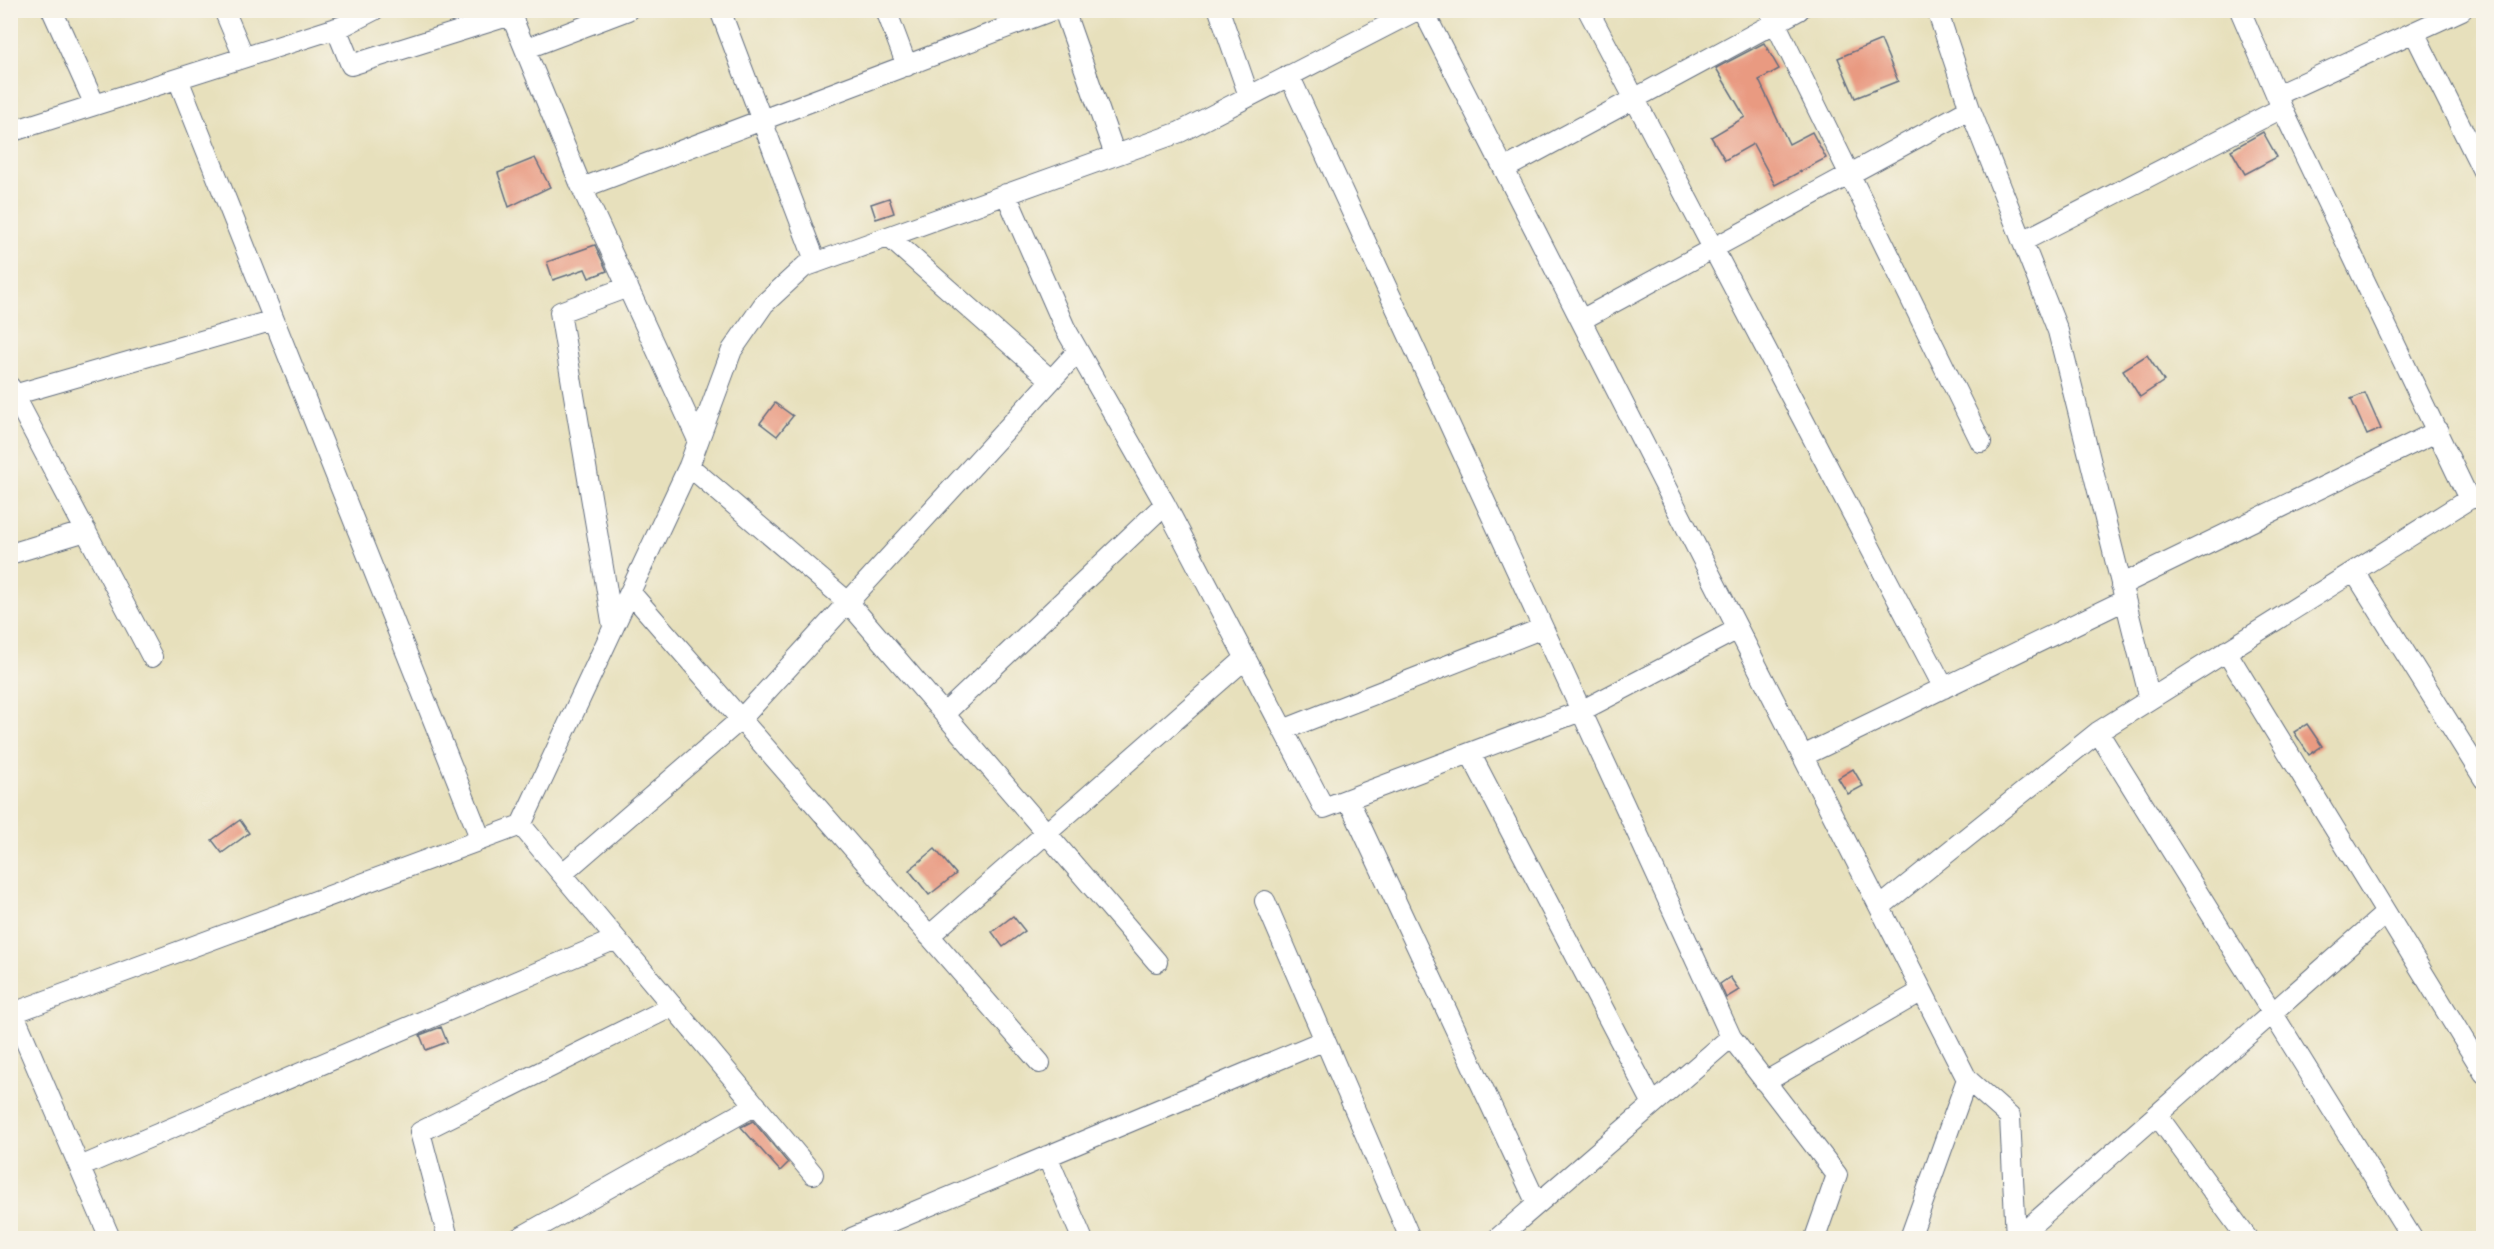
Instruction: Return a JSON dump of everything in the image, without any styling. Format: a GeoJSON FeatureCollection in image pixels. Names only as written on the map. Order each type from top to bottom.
{"type":"FeatureCollection","features":[{"type":"Feature","properties":{"kind":"street"},"geometry":{"type":"LineString","coordinates":[[52,10],[95,105]]}},
{"type":"Feature","properties":{"kind":"street"},"geometry":{"type":"LineString","coordinates":[[224,10],[244,57]]}},
{"type":"Feature","properties":{"kind":"street"},"geometry":{"type":"LineString","coordinates":[[10,132],[244,57],[338,21],[374,10]]}},
{"type":"Feature","properties":{"kind":"street"},"geometry":{"type":"LineString","coordinates":[[525,49],[628,10]]}},
{"type":"Feature","properties":{"kind":"street"},"geometry":{"type":"LineString","coordinates":[[720,10],[816,263]]}},
{"type":"Feature","properties":{"kind":"street"},"geometry":{"type":"LineString","coordinates":[[886,10],[907,66]]}},
{"type":"Feature","properties":{"kind":"street"},"geometry":{"type":"LineString","coordinates":[[582,188],[1053,10]]}},
{"type":"Feature","properties":{"kind":"street"},"geometry":{"type":"LineString","coordinates":[[1064,10],[1115,155]]}},
{"type":"Feature","properties":{"kind":"street"},"geometry":{"type":"LineString","coordinates":[[1219,10],[1249,96]]}},
{"type":"Feature","properties":{"kind":"street"},"geometry":{"type":"LineString","coordinates":[[110,1239],[12,1009],[521,825],[688,466],[732,350],[764,304],[804,267],[1180,132],[1289,75],[1382,18],[1417,10]]}},
{"type":"Feature","properties":{"kind":"street"},"geometry":{"type":"LineString","coordinates":[[1423,10],[1967,1079],[2010,1117],[2017,1239]]}},
{"type":"Feature","properties":{"kind":"street"},"geometry":{"type":"LineString","coordinates":[[1588,10],[1944,688]]}},
{"type":"Feature","properties":{"kind":"street"},"geometry":{"type":"LineString","coordinates":[[1504,169],[1635,99],[1772,17],[1798,10]]}},
{"type":"Feature","properties":{"kind":"street"},"geometry":{"type":"LineString","coordinates":[[1938,10],[1970,109],[2058,331],[2150,699]]}},
{"type":"Feature","properties":{"kind":"street"},"geometry":{"type":"LineString","coordinates":[[1880,907],[2098,732],[2476,497],[2438,431],[2279,102],[2240,10]]}},
{"type":"Feature","properties":{"kind":"street"},"geometry":{"type":"LineString","coordinates":[[2023,242],[2279,102],[2414,32],[2462,10]]}},
{"type":"Feature","properties":{"kind":"street"},"geometry":{"type":"LineString","coordinates":[[338,21],[351,65],[510,13],[582,188],[698,440]]}},
{"type":"Feature","properties":{"kind":"street"},"geometry":{"type":"LineString","coordinates":[[1772,17],[1981,442]]}},
{"type":"Feature","properties":{"kind":"street"},"geometry":{"type":"LineString","coordinates":[[2414,32],[2484,172]]}},
{"type":"Feature","properties":{"kind":"street"},"geometry":{"type":"LineString","coordinates":[[1289,75],[1731,1037],[1837,1175],[1815,1239]]}},
{"type":"Feature","properties":{"kind":"street"},"geometry":{"type":"LineString","coordinates":[[178,79],[481,840]]}},
{"type":"Feature","properties":{"kind":"street"},"geometry":{"type":"LineString","coordinates":[[1581,321],[1970,109]]}},
{"type":"Feature","properties":{"kind":"street"},"geometry":{"type":"LineString","coordinates":[[1006,194],[1065,328],[1165,504],[1324,808],[1581,711],[1738,629]]}},
{"type":"Feature","properties":{"kind":"street"},"geometry":{"type":"LineString","coordinates":[[889,237],[1051,380]]}},
{"type":"Feature","properties":{"kind":"street"},"geometry":{"type":"LineString","coordinates":[[613,627],[560,312],[628,287]]}},
{"type":"Feature","properties":{"kind":"street"},"geometry":{"type":"LineString","coordinates":[[152,657],[12,393],[274,320]]}},
{"type":"Feature","properties":{"kind":"street"},"geometry":{"type":"LineString","coordinates":[[562,874],[741,719],[1078,351]]}},
{"type":"Feature","properties":{"kind":"street"},"geometry":{"type":"LineString","coordinates":[[1803,756],[1944,688],[2438,431]]}},
{"type":"Feature","properties":{"kind":"street"},"geometry":{"type":"LineString","coordinates":[[688,466],[848,602],[1157,962]]}},
{"type":"Feature","properties":{"kind":"street"},"geometry":{"type":"LineString","coordinates":[[944,714],[1165,504]]}},
{"type":"Feature","properties":{"kind":"street"},"geometry":{"type":"LineString","coordinates":[[10,554],[86,531]]}},
{"type":"Feature","properties":{"kind":"street"},"geometry":{"type":"LineString","coordinates":[[2354,571],[2484,779]]}},
{"type":"Feature","properties":{"kind":"street"},"geometry":{"type":"LineString","coordinates":[[630,592],[1040,1063]]}},
{"type":"Feature","properties":{"kind":"street"},"geometry":{"type":"LineString","coordinates":[[1283,730],[1543,628]]}},
{"type":"Feature","properties":{"kind":"street"},"geometry":{"type":"LineString","coordinates":[[2226,651],[2484,1073]]}},
{"type":"Feature","properties":{"kind":"street"},"geometry":{"type":"LineString","coordinates":[[929,936],[1245,658]]}},
{"type":"Feature","properties":{"kind":"street"},"geometry":{"type":"LineString","coordinates":[[2098,732],[2412,1239]]}},
{"type":"Feature","properties":{"kind":"street"},"geometry":{"type":"LineString","coordinates":[[1470,753],[1653,1104]]}},
{"type":"Feature","properties":{"kind":"street"},"geometry":{"type":"LineString","coordinates":[[1348,799],[1537,1204]]}},
{"type":"Feature","properties":{"kind":"street"},"geometry":{"type":"LineString","coordinates":[[521,825],[813,1174]]}},
{"type":"Feature","properties":{"kind":"street"},"geometry":{"type":"LineString","coordinates":[[1266,901],[1410,1239]]}},
{"type":"Feature","properties":{"kind":"street"},"geometry":{"type":"LineString","coordinates":[[2017,1239],[2386,914]]}},
{"type":"Feature","properties":{"kind":"street"},"geometry":{"type":"LineString","coordinates":[[80,1167],[616,939]]}},
{"type":"Feature","properties":{"kind":"street"},"geometry":{"type":"LineString","coordinates":[[1765,1082],[1922,991]]}},
{"type":"Feature","properties":{"kind":"street"},"geometry":{"type":"LineString","coordinates":[[448,1239],[420,1132],[673,1006]]}},
{"type":"Feature","properties":{"kind":"street"},"geometry":{"type":"LineString","coordinates":[[1498,1239],[1731,1037]]}},
{"type":"Feature","properties":{"kind":"street"},"geometry":{"type":"LineString","coordinates":[[852,1239],[1325,1040]]}},
{"type":"Feature","properties":{"kind":"street"},"geometry":{"type":"LineString","coordinates":[[1910,1239],[1967,1079]]}},
{"type":"Feature","properties":{"kind":"street"},"geometry":{"type":"LineString","coordinates":[[519,1239],[756,1105]]}},
{"type":"Feature","properties":{"kind":"street"},"geometry":{"type":"LineString","coordinates":[[2157,1115],[2247,1239]]}},
{"type":"Feature","properties":{"kind":"street"},"geometry":{"type":"LineString","coordinates":[[1047,1156],[1082,1239]]}},
{"type":"Feature","properties":{"kind":"building"},"geometry":{"type":"Polygon","coordinates":[[[1881,40],[1898,81],[1855,98],[1838,58],[1881,40]]]}},
{"type":"Feature","properties":{"kind":"building"},"geometry":{"type":"Polygon","coordinates":[[[1764,43],[1779,69],[1759,80],[1789,144],[1812,132],[1826,158],[1775,185],[1753,144],[1725,160],[1711,137],[1745,117],[1716,68],[1764,43]]]}},
{"type":"Feature","properties":{"kind":"building"},"geometry":{"type":"Polygon","coordinates":[[[2263,132],[2277,157],[2245,174],[2231,150],[2263,132]]]}},
{"type":"Feature","properties":{"kind":"building"},"geometry":{"type":"Polygon","coordinates":[[[535,158],[550,187],[509,207],[498,173],[535,158]]]}},
{"type":"Feature","properties":{"kind":"building"},"geometry":{"type":"Polygon","coordinates":[[[889,198],[894,213],[876,219],[871,204],[889,198]]]}},
{"type":"Feature","properties":{"kind":"building"},"geometry":{"type":"Polygon","coordinates":[[[595,245],[607,271],[589,278],[585,269],[553,280],[547,262],[595,245]]]}},
{"type":"Feature","properties":{"kind":"building"},"geometry":{"type":"Polygon","coordinates":[[[2147,355],[2164,381],[2140,397],[2123,370],[2147,355]]]}},
{"type":"Feature","properties":{"kind":"building"},"geometry":{"type":"Polygon","coordinates":[[[2365,393],[2381,429],[2367,435],[2351,399],[2365,393]]]}},
{"type":"Feature","properties":{"kind":"building"},"geometry":{"type":"Polygon","coordinates":[[[775,403],[793,416],[777,436],[760,423],[775,403]]]}},
{"type":"Feature","properties":{"kind":"building"},"geometry":{"type":"Polygon","coordinates":[[[2307,724],[2322,746],[2309,755],[2294,732],[2307,724]]]}},
{"type":"Feature","properties":{"kind":"building"},"geometry":{"type":"Polygon","coordinates":[[[1853,769],[1863,786],[1848,794],[1838,778],[1853,769]]]}},
{"type":"Feature","properties":{"kind":"building"},"geometry":{"type":"Polygon","coordinates":[[[240,820],[249,833],[222,853],[212,840],[240,820]]]}},
{"type":"Feature","properties":{"kind":"building"},"geometry":{"type":"Polygon","coordinates":[[[935,849],[956,874],[929,895],[909,870],[935,849]]]}},
{"type":"Feature","properties":{"kind":"building"},"geometry":{"type":"Polygon","coordinates":[[[1013,916],[1025,931],[1003,947],[992,932],[1013,916]]]}},
{"type":"Feature","properties":{"kind":"building"},"geometry":{"type":"Polygon","coordinates":[[[1730,977],[1739,990],[1726,998],[1720,984],[1730,977]]]}},
{"type":"Feature","properties":{"kind":"building"},"geometry":{"type":"Polygon","coordinates":[[[441,1027],[447,1042],[426,1050],[420,1035],[441,1027]]]}},
{"type":"Feature","properties":{"kind":"building"},"geometry":{"type":"Polygon","coordinates":[[[753,1121],[788,1163],[780,1171],[741,1127],[753,1121]]]}}]}
